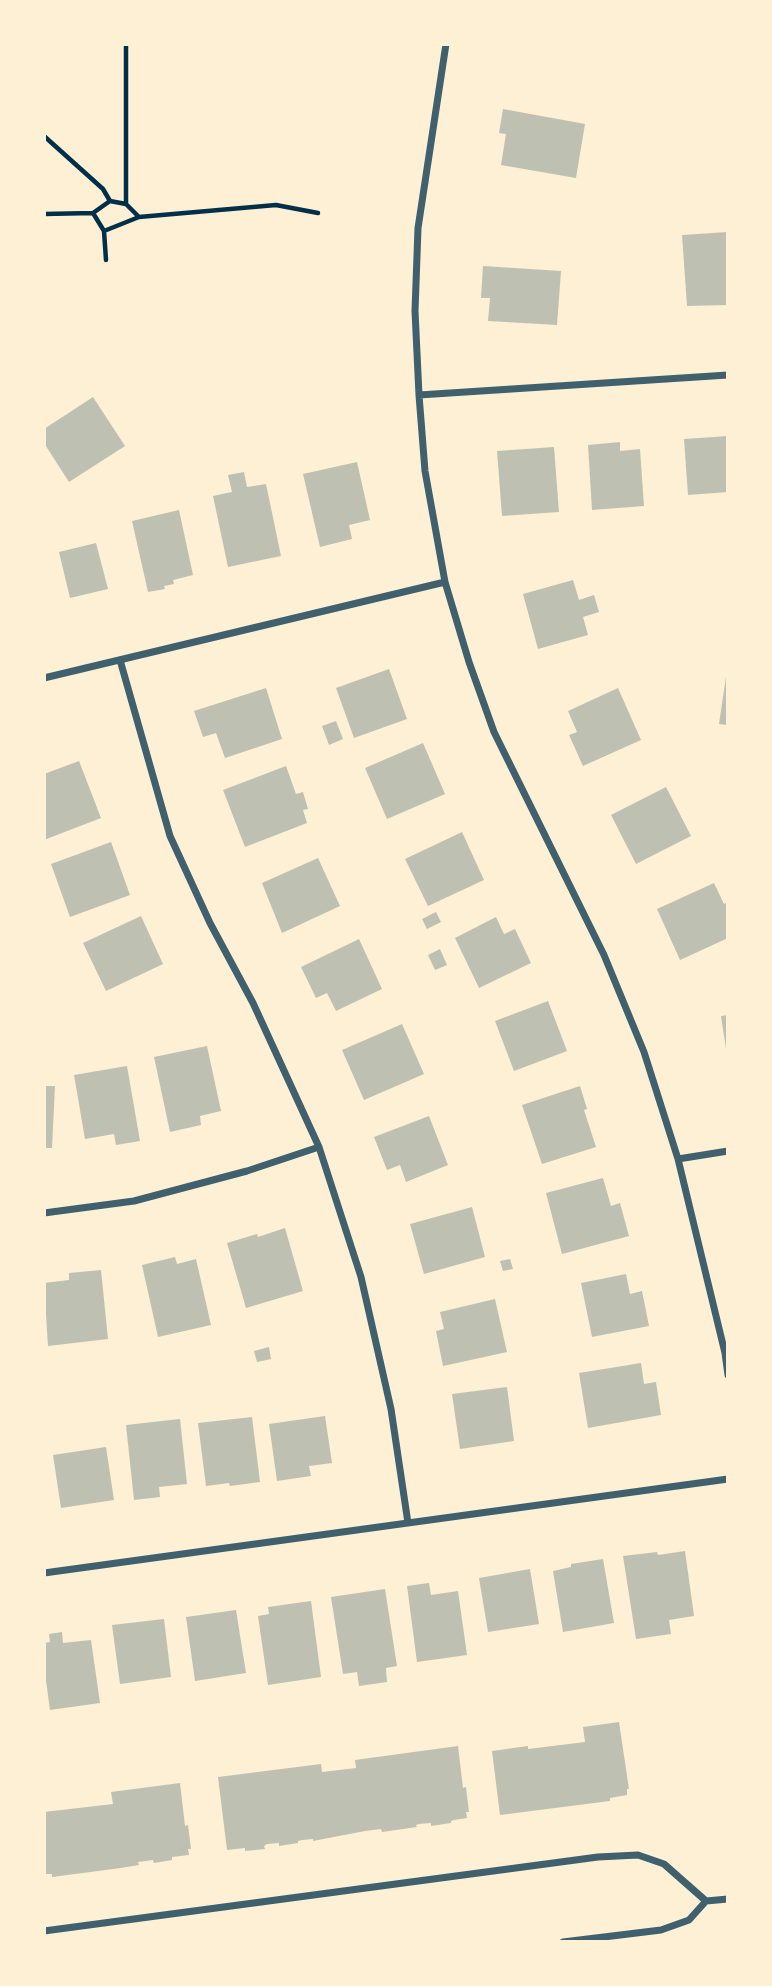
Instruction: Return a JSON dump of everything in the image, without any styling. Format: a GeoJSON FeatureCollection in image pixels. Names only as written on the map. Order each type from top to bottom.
{"type":"FeatureCollection","features":[{"type":"Feature","properties":{"kind":"street"},"geometry":{"type":"LineString","coordinates":[[446,44],[418,228],[415,311],[425,471],[445,582],[494,732],[604,955],[644,1052],[678,1158],[728,1375]]}},
{"type":"Feature","properties":{"kind":"street"},"geometry":{"type":"LineString","coordinates":[[419,395],[728,375]]}},
{"type":"Feature","properties":{"kind":"street"},"geometry":{"type":"LineString","coordinates":[[44,678],[445,582]]}},
{"type":"Feature","properties":{"kind":"street"},"geometry":{"type":"LineString","coordinates":[[120,660],[170,835],[210,923],[253,1003],[319,1147],[361,1277],[391,1409],[408,1523]]}},
{"type":"Feature","properties":{"kind":"street"},"geometry":{"type":"LineString","coordinates":[[44,1213],[134,1201],[247,1171],[319,1147]]}},
{"type":"Feature","properties":{"kind":"street"},"geometry":{"type":"LineString","coordinates":[[678,1158],[728,1151]]}},
{"type":"Feature","properties":{"kind":"street"},"geometry":{"type":"LineString","coordinates":[[44,1573],[728,1479]]}},
{"type":"Feature","properties":{"kind":"street"},"geometry":{"type":"LineString","coordinates":[[44,1931],[598,1857],[638,1855],[664,1864],[706,1901]]}},
{"type":"Feature","properties":{"kind":"street"},"geometry":{"type":"LineString","coordinates":[[564,1942],[661,1930],[689,1920],[706,1901],[728,1899]]}},
{"type":"Feature","properties":{"kind":"path"},"geometry":{"type":"LineString","coordinates":[[127,44],[127,204]]}},
{"type":"Feature","properties":{"kind":"path"},"geometry":{"type":"LineString","coordinates":[[44,136],[103,189],[110,201]]}},
{"type":"Feature","properties":{"kind":"path"},"geometry":{"type":"LineString","coordinates":[[44,214],[93,213],[110,201],[127,204],[139,217]]}},
{"type":"Feature","properties":{"kind":"path"},"geometry":{"type":"LineString","coordinates":[[104,231],[139,217],[276,205],[318,213]]}},
{"type":"Feature","properties":{"kind":"path"},"geometry":{"type":"LineString","coordinates":[[93,213],[104,231],[106,260]]}},
{"type":"Feature","properties":{"kind":"building"},"geometry":{"type":"Polygon","coordinates":[[[503,109],[585,124],[576,178],[501,165],[506,134],[499,133],[503,109]]]}},
{"type":"Feature","properties":{"kind":"building"},"geometry":{"type":"Polygon","coordinates":[[[728,232],[728,305],[687,306],[682,235],[728,232]]]}},
{"type":"Feature","properties":{"kind":"building"},"geometry":{"type":"Polygon","coordinates":[[[483,266],[561,271],[557,325],[488,321],[490,298],[481,298],[483,266]]]}},
{"type":"Feature","properties":{"kind":"building"},"geometry":{"type":"Polygon","coordinates":[[[93,397],[125,446],[69,482],[44,443],[44,429],[93,397]]]}},
{"type":"Feature","properties":{"kind":"building"},"geometry":{"type":"Polygon","coordinates":[[[728,436],[728,492],[688,495],[684,439],[728,436]]]}},
{"type":"Feature","properties":{"kind":"building"},"geometry":{"type":"Polygon","coordinates":[[[620,442],[620,451],[640,449],[644,506],[592,510],[588,445],[620,442]]]}},
{"type":"Feature","properties":{"kind":"building"},"geometry":{"type":"Polygon","coordinates":[[[554,447],[559,512],[502,516],[497,451],[554,447]]]}},
{"type":"Feature","properties":{"kind":"building"},"geometry":{"type":"Polygon","coordinates":[[[357,462],[370,520],[349,525],[352,539],[320,547],[303,474],[357,462]]]}},
{"type":"Feature","properties":{"kind":"building"},"geometry":{"type":"Polygon","coordinates":[[[244,472],[247,487],[266,484],[281,556],[228,567],[213,496],[232,492],[228,475],[244,472]]]}},
{"type":"Feature","properties":{"kind":"building"},"geometry":{"type":"Polygon","coordinates":[[[179,510],[193,575],[173,580],[174,584],[164,586],[165,589],[148,592],[132,521],[179,510]]]}},
{"type":"Feature","properties":{"kind":"building"},"geometry":{"type":"Polygon","coordinates":[[[96,543],[108,589],[70,598],[59,552],[96,543]]]}},
{"type":"Feature","properties":{"kind":"building"},"geometry":{"type":"Polygon","coordinates":[[[573,580],[579,600],[594,595],[599,612],[583,617],[588,635],[538,649],[523,594],[573,580]]]}},
{"type":"Feature","properties":{"kind":"building"},"geometry":{"type":"Polygon","coordinates":[[[389,669],[407,719],[354,738],[336,688],[389,669]]]}},
{"type":"Feature","properties":{"kind":"building"},"geometry":{"type":"Polygon","coordinates":[[[728,670],[728,725],[719,724],[728,670]]]}},
{"type":"Feature","properties":{"kind":"building"},"geometry":{"type":"Polygon","coordinates":[[[266,688],[282,739],[225,758],[216,733],[203,737],[194,711],[266,688]]]}},
{"type":"Feature","properties":{"kind":"building"},"geometry":{"type":"Polygon","coordinates":[[[618,688],[641,740],[583,766],[569,735],[577,732],[568,711],[618,688]]]}},
{"type":"Feature","properties":{"kind":"building"},"geometry":{"type":"Polygon","coordinates":[[[336,721],[343,739],[329,745],[322,726],[336,721]]]}},
{"type":"Feature","properties":{"kind":"building"},"geometry":{"type":"Polygon","coordinates":[[[423,743],[445,794],[387,819],[365,768],[423,743]]]}},
{"type":"Feature","properties":{"kind":"building"},"geometry":{"type":"Polygon","coordinates":[[[79,761],[101,818],[44,840],[44,774],[79,761]]]}},
{"type":"Feature","properties":{"kind":"building"},"geometry":{"type":"Polygon","coordinates":[[[286,766],[296,794],[303,792],[308,809],[303,810],[307,823],[245,847],[223,790],[286,766]]]}},
{"type":"Feature","properties":{"kind":"building"},"geometry":{"type":"Polygon","coordinates":[[[666,787],[691,836],[636,864],[611,815],[666,787]]]}},
{"type":"Feature","properties":{"kind":"building"},"geometry":{"type":"Polygon","coordinates":[[[462,832],[484,880],[428,906],[405,859],[462,832]]]}},
{"type":"Feature","properties":{"kind":"building"},"geometry":{"type":"Polygon","coordinates":[[[111,842],[130,895],[70,917],[51,864],[111,842]]]}},
{"type":"Feature","properties":{"kind":"building"},"geometry":{"type":"Polygon","coordinates":[[[318,858],[340,906],[282,933],[262,883],[318,858]]]}},
{"type":"Feature","properties":{"kind":"building"},"geometry":{"type":"Polygon","coordinates":[[[714,883],[724,904],[728,902],[728,938],[680,960],[657,909],[714,883]]]}},
{"type":"Feature","properties":{"kind":"building"},"geometry":{"type":"Polygon","coordinates":[[[436,912],[441,922],[427,929],[422,919],[436,912]]]}},
{"type":"Feature","properties":{"kind":"building"},"geometry":{"type":"Polygon","coordinates":[[[141,916],[163,964],[106,991],[83,943],[141,916]]]}},
{"type":"Feature","properties":{"kind":"building"},"geometry":{"type":"Polygon","coordinates":[[[496,917],[504,934],[515,929],[531,963],[479,988],[455,938],[496,917]]]}},
{"type":"Feature","properties":{"kind":"building"},"geometry":{"type":"Polygon","coordinates":[[[359,939],[382,989],[336,1011],[327,993],[316,998],[301,967],[359,939]]]}},
{"type":"Feature","properties":{"kind":"building"},"geometry":{"type":"Polygon","coordinates":[[[440,949],[447,965],[435,970],[428,955],[440,949]]]}},
{"type":"Feature","properties":{"kind":"building"},"geometry":{"type":"Polygon","coordinates":[[[548,1001],[567,1051],[514,1071],[495,1021],[548,1001]]]}},
{"type":"Feature","properties":{"kind":"building"},"geometry":{"type":"Polygon","coordinates":[[[728,1015],[728,1055],[727,1055],[721,1016],[728,1015]]]}},
{"type":"Feature","properties":{"kind":"building"},"geometry":{"type":"Polygon","coordinates":[[[402,1024],[424,1074],[364,1100],[342,1050],[402,1024]]]}},
{"type":"Feature","properties":{"kind":"building"},"geometry":{"type":"Polygon","coordinates":[[[207,1046],[221,1111],[200,1116],[201,1125],[170,1132],[154,1057],[207,1046]]]}},
{"type":"Feature","properties":{"kind":"building"},"geometry":{"type":"Polygon","coordinates":[[[127,1066],[140,1141],[116,1145],[114,1134],[85,1139],[74,1075],[127,1066]]]}},
{"type":"Feature","properties":{"kind":"building"},"geometry":{"type":"Polygon","coordinates":[[[44,1086],[55,1086],[52,1148],[44,1148],[44,1086]]]}},
{"type":"Feature","properties":{"kind":"building"},"geometry":{"type":"Polygon","coordinates":[[[580,1086],[587,1109],[584,1110],[596,1147],[542,1164],[522,1105],[580,1086]]]}},
{"type":"Feature","properties":{"kind":"building"},"geometry":{"type":"Polygon","coordinates":[[[429,1116],[448,1165],[406,1182],[400,1165],[387,1170],[374,1137],[429,1116]]]}},
{"type":"Feature","properties":{"kind":"building"},"geometry":{"type":"Polygon","coordinates":[[[603,1178],[611,1206],[620,1203],[629,1236],[562,1254],[546,1193],[603,1178]]]}},
{"type":"Feature","properties":{"kind":"building"},"geometry":{"type":"Polygon","coordinates":[[[472,1207],[485,1257],[424,1274],[410,1224],[472,1207]]]}},
{"type":"Feature","properties":{"kind":"building"},"geometry":{"type":"Polygon","coordinates":[[[285,1228],[303,1291],[246,1308],[227,1243],[285,1228]]]}},
{"type":"Feature","properties":{"kind":"building"},"geometry":{"type":"Polygon","coordinates":[[[175,1257],[177,1264],[196,1259],[211,1325],[158,1337],[142,1265],[175,1257]]]}},
{"type":"Feature","properties":{"kind":"building"},"geometry":{"type":"Polygon","coordinates":[[[510,1259],[513,1269],[503,1271],[500,1261],[510,1259]]]}},
{"type":"Feature","properties":{"kind":"building"},"geometry":{"type":"Polygon","coordinates":[[[101,1270],[108,1339],[48,1346],[44,1283],[69,1280],[69,1273],[101,1270]]]}},
{"type":"Feature","properties":{"kind":"building"},"geometry":{"type":"Polygon","coordinates":[[[626,1274],[630,1294],[642,1291],[649,1326],[592,1337],[581,1283],[626,1274]]]}},
{"type":"Feature","properties":{"kind":"building"},"geometry":{"type":"Polygon","coordinates":[[[495,1299],[507,1352],[443,1366],[436,1331],[444,1329],[440,1312],[495,1299]]]}},
{"type":"Feature","properties":{"kind":"building"},"geometry":{"type":"Polygon","coordinates":[[[269,1347],[271,1359],[257,1362],[254,1351],[269,1347]]]}},
{"type":"Feature","properties":{"kind":"building"},"geometry":{"type":"Polygon","coordinates":[[[641,1363],[644,1384],[656,1382],[661,1415],[588,1428],[579,1373],[641,1363]]]}},
{"type":"Feature","properties":{"kind":"building"},"geometry":{"type":"Polygon","coordinates":[[[507,1387],[514,1441],[460,1449],[452,1394],[507,1387]]]}},
{"type":"Feature","properties":{"kind":"building"},"geometry":{"type":"Polygon","coordinates":[[[325,1416],[332,1463],[309,1466],[311,1476],[277,1481],[269,1424],[325,1416]]]}},
{"type":"Feature","properties":{"kind":"building"},"geometry":{"type":"Polygon","coordinates":[[[252,1417],[260,1482],[206,1486],[198,1423],[252,1417]]]}},
{"type":"Feature","properties":{"kind":"building"},"geometry":{"type":"Polygon","coordinates":[[[180,1419],[187,1484],[159,1487],[160,1497],[134,1500],[126,1425],[180,1419]]]}},
{"type":"Feature","properties":{"kind":"building"},"geometry":{"type":"Polygon","coordinates":[[[106,1447],[114,1500],[61,1508],[53,1455],[106,1447]]]}},
{"type":"Feature","properties":{"kind":"building"},"geometry":{"type":"Polygon","coordinates":[[[685,1551],[694,1616],[669,1620],[671,1634],[636,1639],[623,1556],[685,1551]]]}},
{"type":"Feature","properties":{"kind":"building"},"geometry":{"type":"Polygon","coordinates":[[[603,1559],[614,1623],[563,1632],[553,1571],[571,1567],[571,1564],[603,1559]]]}},
{"type":"Feature","properties":{"kind":"building"},"geometry":{"type":"Polygon","coordinates":[[[530,1569],[539,1624],[488,1632],[479,1578],[530,1569]]]}},
{"type":"Feature","properties":{"kind":"building"},"geometry":{"type":"Polygon","coordinates":[[[429,1583],[431,1595],[458,1591],[467,1655],[417,1662],[407,1586],[429,1583]]]}},
{"type":"Feature","properties":{"kind":"building"},"geometry":{"type":"Polygon","coordinates":[[[385,1589],[397,1666],[386,1668],[387,1682],[359,1686],[357,1672],[343,1674],[331,1597],[385,1589]]]}},
{"type":"Feature","properties":{"kind":"building"},"geometry":{"type":"Polygon","coordinates":[[[311,1601],[321,1677],[268,1685],[258,1616],[269,1614],[268,1607],[311,1601]]]}},
{"type":"Feature","properties":{"kind":"building"},"geometry":{"type":"Polygon","coordinates":[[[236,1610],[246,1673],[195,1681],[186,1617],[236,1610]]]}},
{"type":"Feature","properties":{"kind":"building"},"geometry":{"type":"Polygon","coordinates":[[[164,1619],[171,1677],[120,1684],[112,1625],[164,1619]]]}},
{"type":"Feature","properties":{"kind":"building"},"geometry":{"type":"Polygon","coordinates":[[[62,1632],[63,1643],[91,1640],[100,1703],[50,1710],[44,1643],[50,1642],[49,1634],[62,1632]]]}},
{"type":"Feature","properties":{"kind":"building"},"geometry":{"type":"Polygon","coordinates":[[[619,1722],[629,1789],[627,1795],[610,1798],[610,1801],[500,1815],[492,1751],[585,1742],[583,1727],[619,1722]]]}},
{"type":"Feature","properties":{"kind":"building"},"geometry":{"type":"Polygon","coordinates":[[[458,1746],[463,1788],[466,1787],[469,1812],[466,1812],[467,1818],[431,1826],[431,1823],[382,1832],[381,1829],[365,1831],[279,1846],[279,1843],[267,1844],[265,1849],[227,1850],[218,1777],[321,1764],[322,1772],[356,1768],[355,1760],[458,1746]]]}},
{"type":"Feature","properties":{"kind":"building"},"geometry":{"type":"Polygon","coordinates":[[[180,1783],[185,1826],[188,1825],[191,1849],[188,1849],[189,1855],[154,1863],[153,1860],[138,1862],[139,1865],[121,1868],[52,1877],[52,1874],[44,1874],[44,1812],[113,1804],[111,1792],[180,1783]]]}}]}
